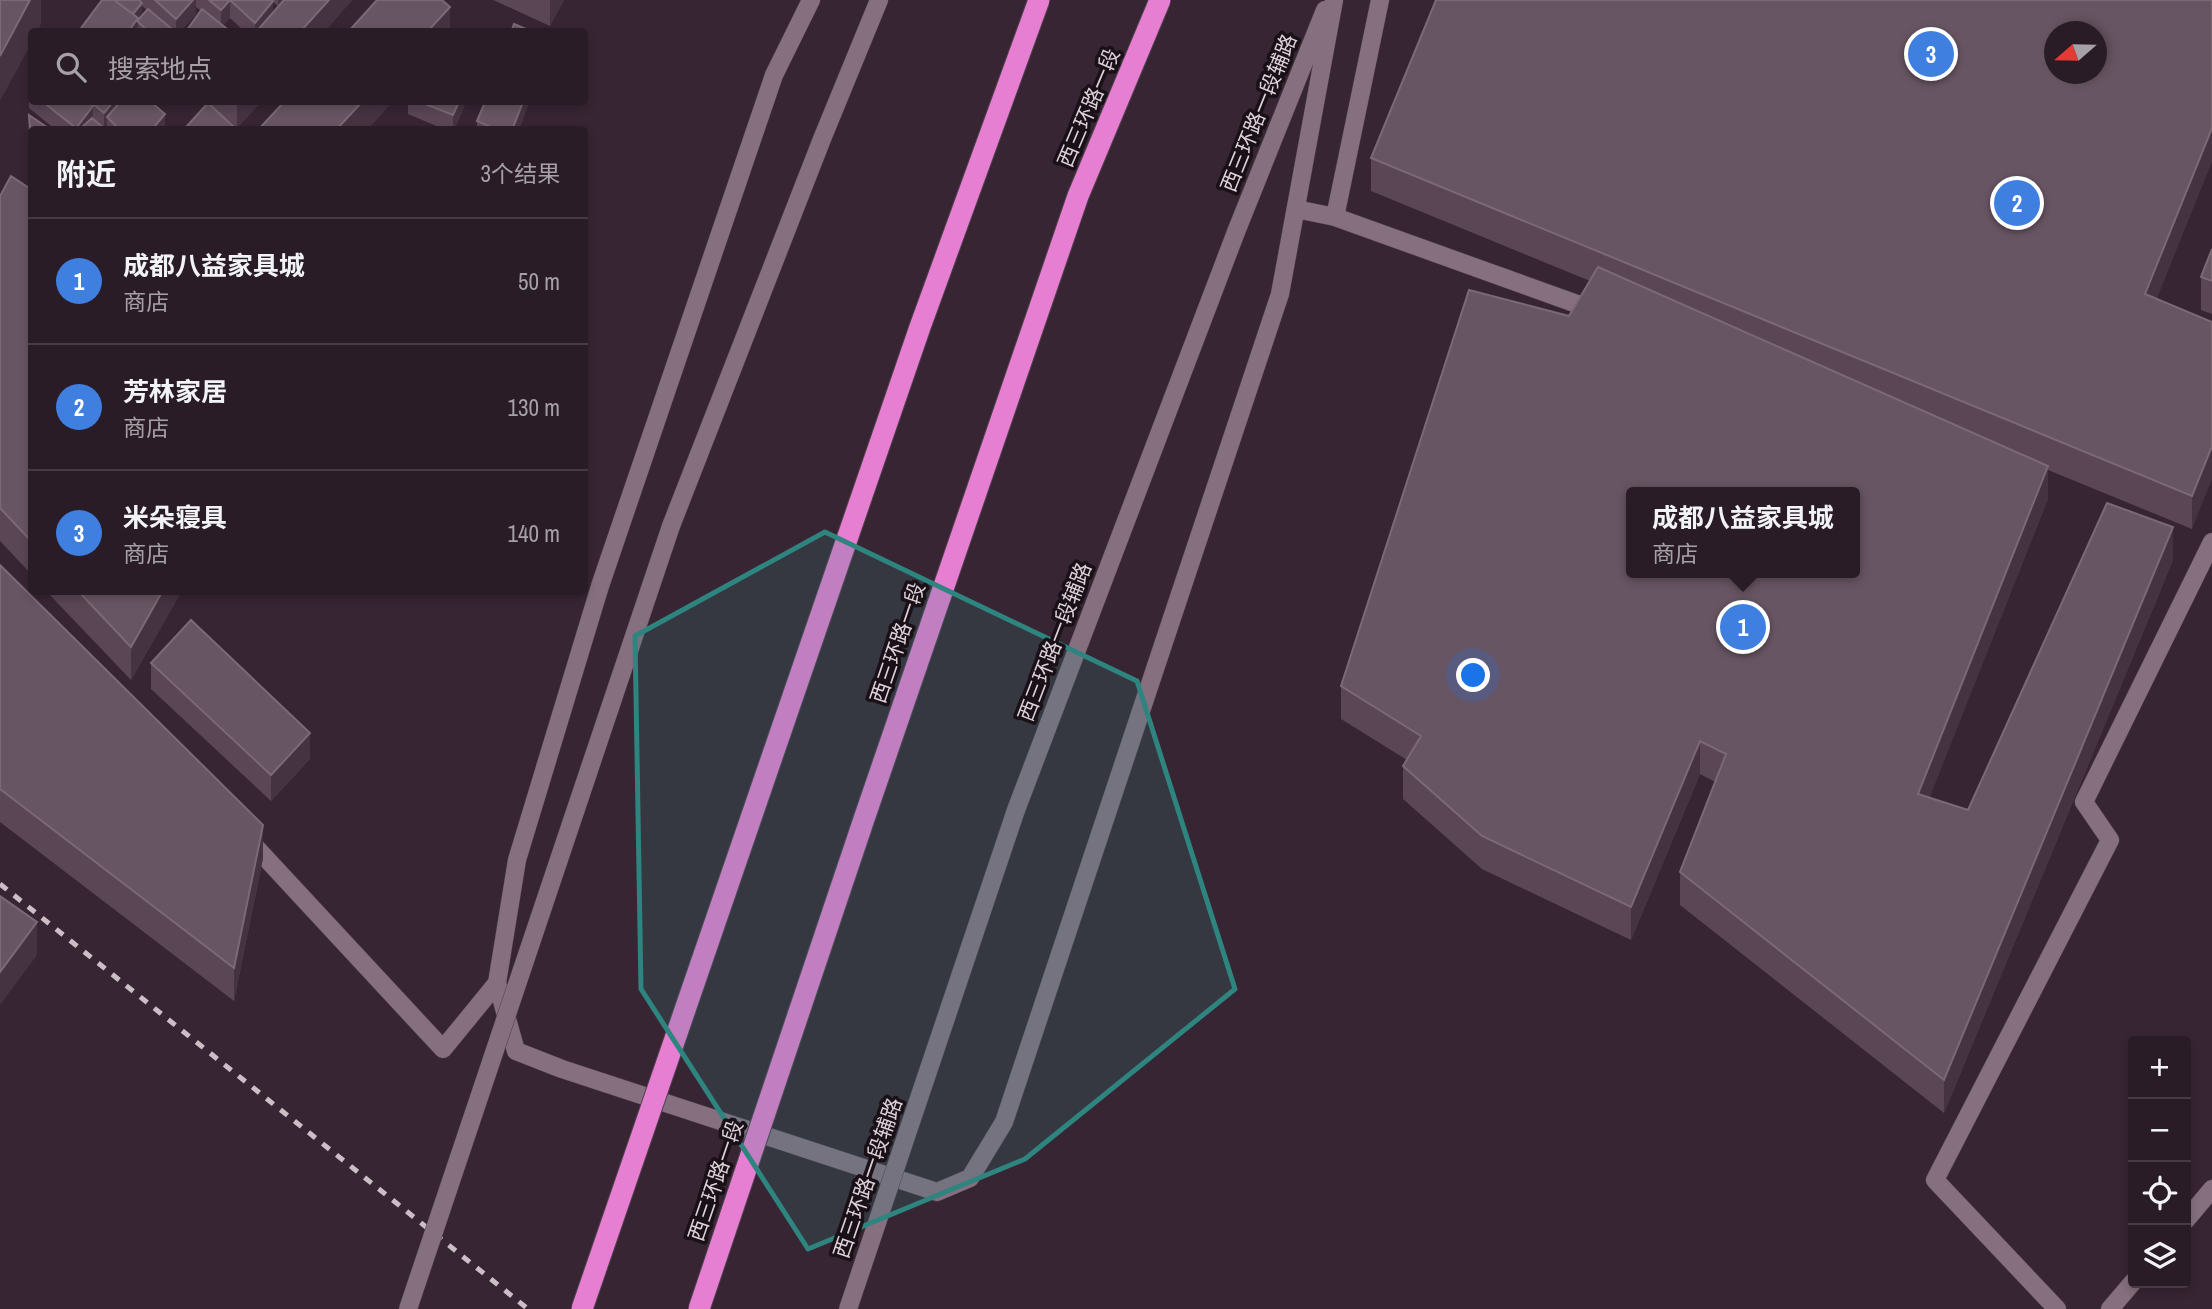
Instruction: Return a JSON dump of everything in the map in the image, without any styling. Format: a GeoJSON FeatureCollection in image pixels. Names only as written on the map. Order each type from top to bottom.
{"type":"FeatureCollection","features":[{"type":"Feature","properties":{"kind":"highway"},"geometry":{"type":"LineString","coordinates":[[582,1309],[920,327],[1039,0]]}},
{"type":"Feature","properties":{"kind":"highway","name":"西三环路一段"},"geometry":{"type":"LineString","coordinates":[[699,1309],[864,819],[1079,196],[1160,0]]}},
{"type":"Feature","properties":{"kind":"main road"},"geometry":{"type":"LineString","coordinates":[[811,0],[774,75],[600,586],[516,860],[497,983],[516,1051],[562,1069],[937,1192],[970,1178],[1004,1122],[1280,294],[1334,0]]}},
{"type":"Feature","properties":{"kind":"main road"},"geometry":{"type":"LineString","coordinates":[[408,1309],[671,526],[879,0]]}},
{"type":"Feature","properties":{"kind":"main road","name":"西三环路一段辅路"},"geometry":{"type":"LineString","coordinates":[[848,1309],[1016,810],[1236,232],[1329,0]]}},
{"type":"Feature","properties":{"kind":"main road"},"geometry":{"type":"LineString","coordinates":[[1335,217],[1380,0]]}},
{"type":"Feature","properties":{"kind":"main road"},"geometry":{"type":"LineString","coordinates":[[1296,209],[1335,217],[1577,304]]}},
{"type":"Feature","properties":{"kind":"main road"},"geometry":{"type":"LineString","coordinates":[[2057,1309],[1935,1180],[2110,840],[2084,802],[2212,542]]}},
{"type":"Feature","properties":{"kind":"main road"},"geometry":{"type":"LineString","coordinates":[[235,826],[443,1049],[497,983]]}},
{"type":"Feature","properties":{"kind":"main road"},"geometry":{"type":"LineString","coordinates":[[2191,1214],[2212,1189]]}},
{"type":"Feature","properties":{"kind":"main road"},"geometry":{"type":"LineString","coordinates":[[2110,1309],[2128,1288]]}},
{"type":"Feature","properties":{"kind":"highlighted area"},"geometry":{"type":"Polygon","coordinates":[[[825,532],[1137,681],[1235,989],[1025,1159],[808,1249],[641,989],[635,636],[825,532]]]}},
{"type":"Feature","properties":{"kind":"building"},"geometry":{"type":"Polygon","coordinates":[[[0,0],[30,0],[0,56],[0,0]]]}},
{"type":"Feature","properties":{"kind":"building"},"geometry":{"type":"Polygon","coordinates":[[[102,0],[114,0],[138,18],[131,28],[81,28],[102,0]]]}},
{"type":"Feature","properties":{"kind":"building"},"geometry":{"type":"Polygon","coordinates":[[[114,0],[139,0],[142,3],[133,14],[114,0]]]}},
{"type":"Feature","properties":{"kind":"building"},"geometry":{"type":"Polygon","coordinates":[[[155,0],[193,0],[176,19],[155,0]]]}},
{"type":"Feature","properties":{"kind":"building"},"geometry":{"type":"Polygon","coordinates":[[[209,0],[230,0],[221,10],[209,0]]]}},
{"type":"Feature","properties":{"kind":"building"},"geometry":{"type":"Polygon","coordinates":[[[230,0],[271,0],[273,1],[255,23],[230,0]]]}},
{"type":"Feature","properties":{"kind":"building"},"geometry":{"type":"Polygon","coordinates":[[[284,0],[329,0],[304,28],[260,28],[284,0]]]}},
{"type":"Feature","properties":{"kind":"building"},"geometry":{"type":"Polygon","coordinates":[[[377,0],[442,0],[450,7],[431,28],[352,28],[377,0]]]}},
{"type":"Feature","properties":{"kind":"building"},"geometry":{"type":"Polygon","coordinates":[[[1436,0],[2212,0],[2212,128],[2145,294],[2212,322],[2212,446],[2192,496],[1371,158],[1436,0]]]}},
{"type":"Feature","properties":{"kind":"building"},"geometry":{"type":"Polygon","coordinates":[[[148,9],[171,28],[145,28],[137,21],[148,9]]]}},
{"type":"Feature","properties":{"kind":"building"},"geometry":{"type":"Polygon","coordinates":[[[202,9],[226,28],[188,28],[202,9]]]}},
{"type":"Feature","properties":{"kind":"building"},"geometry":{"type":"Polygon","coordinates":[[[47,105],[93,106],[78,126],[73,126],[47,105]]]}},
{"type":"Feature","properties":{"kind":"building"},"geometry":{"type":"Polygon","coordinates":[[[95,105],[111,105],[104,113],[95,105]]]}},
{"type":"Feature","properties":{"kind":"building"},"geometry":{"type":"Polygon","coordinates":[[[117,105],[154,105],[165,114],[155,126],[116,126],[107,117],[117,105]]]}},
{"type":"Feature","properties":{"kind":"building"},"geometry":{"type":"Polygon","coordinates":[[[206,105],[210,105],[233,126],[187,126],[206,105]]]}},
{"type":"Feature","properties":{"kind":"building"},"geometry":{"type":"Polygon","coordinates":[[[281,105],[359,105],[340,126],[262,126],[281,105]]]}},
{"type":"Feature","properties":{"kind":"building"},"geometry":{"type":"Polygon","coordinates":[[[428,105],[458,105],[453,115],[428,105]]]}},
{"type":"Feature","properties":{"kind":"building"},"geometry":{"type":"Polygon","coordinates":[[[484,105],[522,105],[514,126],[489,126],[477,121],[484,105]]]}},
{"type":"Feature","properties":{"kind":"building"},"geometry":{"type":"Polygon","coordinates":[[[29,115],[45,126],[30,126],[29,115]]]}},
{"type":"Feature","properties":{"kind":"building"},"geometry":{"type":"Polygon","coordinates":[[[92,118],[101,126],[83,126],[92,118]]]}},
{"type":"Feature","properties":{"kind":"building"},"geometry":{"type":"Polygon","coordinates":[[[11,176],[28,187],[28,538],[0,508],[0,196],[11,176]]]}},
{"type":"Feature","properties":{"kind":"building"},"geometry":{"type":"Polygon","coordinates":[[[2212,249],[2212,281],[2201,277],[2212,249]]]}},
{"type":"Feature","properties":{"kind":"building"},"geometry":{"type":"Polygon","coordinates":[[[1598,267],[2048,466],[1918,794],[1968,810],[2107,503],[2173,527],[1944,1080],[1680,872],[1726,754],[1700,741],[1631,907],[1482,836],[1403,766],[1421,736],[1341,686],[1469,290],[1569,316],[1598,267]]]}},
{"type":"Feature","properties":{"kind":"building"},"geometry":{"type":"Polygon","coordinates":[[[0,565],[263,825],[234,968],[0,789],[0,565]]]}},
{"type":"Feature","properties":{"kind":"building"},"geometry":{"type":"Polygon","coordinates":[[[82,595],[160,595],[131,647],[82,595]]]}},
{"type":"Feature","properties":{"kind":"building"},"geometry":{"type":"Polygon","coordinates":[[[191,620],[310,733],[271,775],[151,663],[191,620]]]}},
{"type":"Feature","properties":{"kind":"building"},"geometry":{"type":"Polygon","coordinates":[[[0,896],[37,922],[0,972],[0,896]]]}},
{"type":"Feature","properties":{"kind":"railway"},"geometry":{"type":"LineString","coordinates":[[0,884],[528,1309]]}},
{"type":"Feature","properties":{"kind":"place","name":"米朵寝具"},"geometry":{"type":"Point","coordinates":[1931,54]}},
{"type":"Feature","properties":{"kind":"place","name":"芳林家居"},"geometry":{"type":"Point","coordinates":[2017,203]}},
{"type":"Feature","properties":{"kind":"place","name":"成都八益家具城"},"geometry":{"type":"Point","coordinates":[1743,627]}}]}
